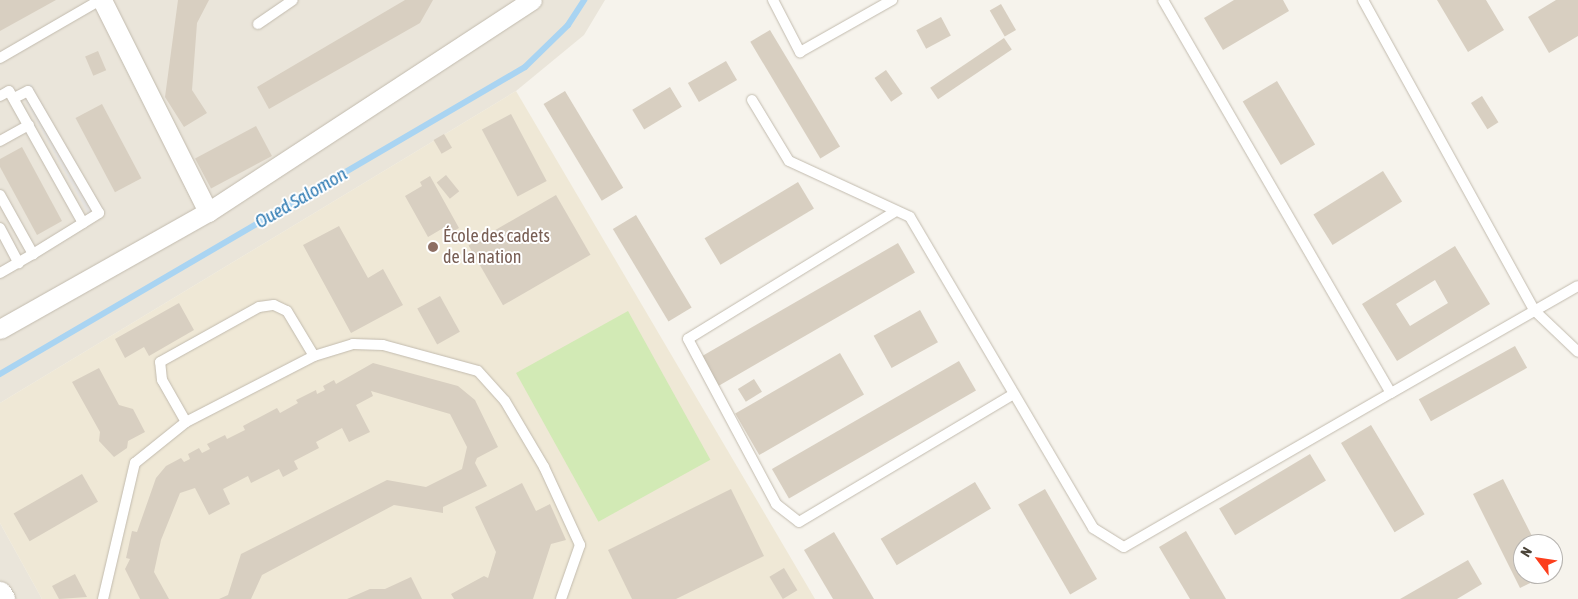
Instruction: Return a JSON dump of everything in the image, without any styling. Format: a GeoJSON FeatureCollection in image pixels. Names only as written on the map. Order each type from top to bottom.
{"type":"FeatureCollection","features":[{"type":"Feature","properties":{"kind":"street"},"geometry":{"type":"LineString","coordinates":[[101,0],[208,212]]}},
{"type":"Feature","properties":{"kind":"street"},"geometry":{"type":"LineString","coordinates":[[0,329],[208,212],[532,0]]}},
{"type":"Feature","properties":{"kind":"street"},"geometry":{"type":"LineString","coordinates":[[0,594],[3,599]]}},
{"type":"Feature","properties":{"kind":"lane"},"geometry":{"type":"LineString","coordinates":[[0,58],[101,0]]}},
{"type":"Feature","properties":{"kind":"lane"},"geometry":{"type":"LineString","coordinates":[[258,24],[293,0]]}},
{"type":"Feature","properties":{"kind":"lane"},"geometry":{"type":"LineString","coordinates":[[774,0],[800,52],[892,0]]}},
{"type":"Feature","properties":{"kind":"lane"},"geometry":{"type":"LineString","coordinates":[[1163,0],[1391,394]]}},
{"type":"Feature","properties":{"kind":"lane"},"geometry":{"type":"LineString","coordinates":[[1363,0],[1535,311],[1578,352]]}},
{"type":"Feature","properties":{"kind":"lane"},"geometry":{"type":"LineString","coordinates":[[0,96],[9,90],[83,223]]}},
{"type":"Feature","properties":{"kind":"lane"},"geometry":{"type":"LineString","coordinates":[[0,273],[99,214],[28,90],[14,98]]}},
{"type":"Feature","properties":{"kind":"lane"},"geometry":{"type":"LineString","coordinates":[[752,100],[789,161],[910,217],[1093,528],[1124,547],[1578,286]]}},
{"type":"Feature","properties":{"kind":"lane"},"geometry":{"type":"LineString","coordinates":[[0,141],[29,125]]}},
{"type":"Feature","properties":{"kind":"lane"},"geometry":{"type":"LineString","coordinates":[[0,195],[33,254]]}},
{"type":"Feature","properties":{"kind":"lane"},"geometry":{"type":"LineString","coordinates":[[896,210],[688,340],[776,504],[799,522],[1014,394]]}},
{"type":"Feature","properties":{"kind":"lane"},"geometry":{"type":"LineString","coordinates":[[0,228],[19,263]]}},
{"type":"Feature","properties":{"kind":"lane"},"geometry":{"type":"LineString","coordinates":[[186,422],[162,380],[160,362],[259,307],[274,304],[287,311],[314,356]]}},
{"type":"Feature","properties":{"kind":"lane"},"geometry":{"type":"LineString","coordinates":[[102,599],[135,463],[186,422],[314,356],[353,344],[383,345],[478,370],[505,401],[539,459],[580,545],[561,599]]}},
{"type":"Feature","properties":{"kind":"shaded area"},"geometry":{"type":"Polygon","coordinates":[[[0,0],[605,0],[584,35],[516,91],[0,403],[0,0]]]}},
{"type":"Feature","properties":{"kind":"shaded area"},"geometry":{"type":"Polygon","coordinates":[[[31,84],[100,209],[89,215],[20,90],[31,84]]]}},
{"type":"Feature","properties":{"kind":"shaded area","name":"École des cadets de la nation"},"geometry":{"type":"Polygon","coordinates":[[[516,91],[815,599],[42,599],[0,523],[0,403],[516,91]]]}},
{"type":"Feature","properties":{"kind":"shaded area"},"geometry":{"type":"Polygon","coordinates":[[[0,523],[42,599],[0,599],[0,523]]]}},
{"type":"Feature","properties":{"kind":"green space"},"geometry":{"type":"Polygon","coordinates":[[[628,311],[710,460],[598,522],[516,373],[628,311]]]}},
{"type":"Feature","properties":{"kind":"building"},"geometry":{"type":"Polygon","coordinates":[[[0,0],[56,0],[0,31],[0,0]]]}},
{"type":"Feature","properties":{"kind":"building"},"geometry":{"type":"Polygon","coordinates":[[[178,0],[209,0],[197,23],[192,90],[207,113],[184,127],[165,97],[178,0]]]}},
{"type":"Feature","properties":{"kind":"building"},"geometry":{"type":"Polygon","coordinates":[[[405,0],[433,0],[420,23],[269,109],[257,87],[405,0]]]}},
{"type":"Feature","properties":{"kind":"building"},"geometry":{"type":"Polygon","coordinates":[[[1234,0],[1283,0],[1289,11],[1223,50],[1204,18],[1234,0]]]}},
{"type":"Feature","properties":{"kind":"building"},"geometry":{"type":"Polygon","coordinates":[[[1437,0],[1486,0],[1504,30],[1468,52],[1437,0]]]}},
{"type":"Feature","properties":{"kind":"building"},"geometry":{"type":"Polygon","coordinates":[[[1556,0],[1578,0],[1578,36],[1549,53],[1528,17],[1556,0]]]}},
{"type":"Feature","properties":{"kind":"building"},"geometry":{"type":"Polygon","coordinates":[[[1001,4],[1016,30],[1005,36],[990,10],[1001,4]]]}},
{"type":"Feature","properties":{"kind":"building"},"geometry":{"type":"Polygon","coordinates":[[[941,17],[951,36],[926,49],[916,30],[941,17]]]}},
{"type":"Feature","properties":{"kind":"building"},"geometry":{"type":"Polygon","coordinates":[[[770,30],[840,147],[820,158],[750,42],[770,30]]]}},
{"type":"Feature","properties":{"kind":"building"},"geometry":{"type":"Polygon","coordinates":[[[1004,38],[1012,50],[938,99],[930,88],[1004,38]]]}},
{"type":"Feature","properties":{"kind":"building"},"geometry":{"type":"Polygon","coordinates":[[[98,51],[106,70],[93,76],[85,56],[98,51]]]}},
{"type":"Feature","properties":{"kind":"building"},"geometry":{"type":"Polygon","coordinates":[[[726,61],[737,80],[699,102],[688,83],[726,61]]]}},
{"type":"Feature","properties":{"kind":"building"},"geometry":{"type":"Polygon","coordinates":[[[886,70],[903,94],[891,102],[875,78],[886,70]]]}},
{"type":"Feature","properties":{"kind":"building"},"geometry":{"type":"Polygon","coordinates":[[[1277,81],[1315,144],[1281,165],[1243,102],[1277,81]]]}},
{"type":"Feature","properties":{"kind":"building"},"geometry":{"type":"Polygon","coordinates":[[[670,87],[682,107],[644,129],[632,110],[670,87]]]}},
{"type":"Feature","properties":{"kind":"building"},"geometry":{"type":"Polygon","coordinates":[[[565,91],[623,188],[602,201],[544,104],[565,91]]]}},
{"type":"Feature","properties":{"kind":"building"},"geometry":{"type":"Polygon","coordinates":[[[1482,96],[1498,122],[1487,129],[1471,103],[1482,96]]]}},
{"type":"Feature","properties":{"kind":"building"},"geometry":{"type":"Polygon","coordinates":[[[102,104],[141,178],[115,192],[76,118],[102,104]]]}},
{"type":"Feature","properties":{"kind":"building"},"geometry":{"type":"Polygon","coordinates":[[[511,114],[547,181],[518,197],[482,129],[511,114]]]}},
{"type":"Feature","properties":{"kind":"building"},"geometry":{"type":"Polygon","coordinates":[[[256,126],[272,156],[211,188],[195,158],[256,126]]]}},
{"type":"Feature","properties":{"kind":"building"},"geometry":{"type":"Polygon","coordinates":[[[444,134],[452,148],[442,154],[434,140],[444,134]]]}},
{"type":"Feature","properties":{"kind":"building"},"geometry":{"type":"Polygon","coordinates":[[[22,147],[62,221],[37,235],[0,167],[0,159],[22,147]]]}},
{"type":"Feature","properties":{"kind":"building"},"geometry":{"type":"Polygon","coordinates":[[[1383,171],[1402,202],[1333,245],[1313,214],[1383,171]]]}},
{"type":"Feature","properties":{"kind":"building"},"geometry":{"type":"Polygon","coordinates":[[[446,175],[459,191],[450,199],[437,183],[446,175]]]}},
{"type":"Feature","properties":{"kind":"building"},"geometry":{"type":"Polygon","coordinates":[[[430,176],[459,228],[449,234],[445,227],[428,237],[405,196],[422,186],[420,182],[430,176]]]}},
{"type":"Feature","properties":{"kind":"building"},"geometry":{"type":"Polygon","coordinates":[[[798,182],[814,209],[721,265],[705,238],[798,182]]]}},
{"type":"Feature","properties":{"kind":"building"},"geometry":{"type":"Polygon","coordinates":[[[556,195],[590,255],[503,305],[469,246],[556,195]]]}},
{"type":"Feature","properties":{"kind":"building"},"geometry":{"type":"Polygon","coordinates":[[[636,215],[692,308],[668,321],[613,229],[636,215]]]}},
{"type":"Feature","properties":{"kind":"building"},"geometry":{"type":"Polygon","coordinates":[[[339,226],[368,278],[383,269],[403,305],[351,333],[303,245],[339,226]]]}},
{"type":"Feature","properties":{"kind":"building"},"geometry":{"type":"Polygon","coordinates":[[[898,243],[915,272],[717,387],[700,358],[898,243]]]}},
{"type":"Feature","properties":{"kind":"building"},"geometry":{"type":"Polygon","coordinates":[[[1455,246],[1490,304],[1397,361],[1362,304],[1455,246]],[[1435,280],[1396,304],[1410,326],[1448,303],[1435,280]]]}},
{"type":"Feature","properties":{"kind":"building"},"geometry":{"type":"Polygon","coordinates":[[[440,296],[460,332],[437,344],[417,309],[440,296]]]}},
{"type":"Feature","properties":{"kind":"building"},"geometry":{"type":"Polygon","coordinates":[[[179,303],[194,330],[149,356],[144,347],[125,358],[115,339],[179,303]]]}},
{"type":"Feature","properties":{"kind":"building"},"geometry":{"type":"Polygon","coordinates":[[[920,310],[938,342],[892,368],[874,336],[920,310]]]}},
{"type":"Feature","properties":{"kind":"building"},"geometry":{"type":"Polygon","coordinates":[[[1515,346],[1527,368],[1431,421],[1419,399],[1515,346]]]}},
{"type":"Feature","properties":{"kind":"building"},"geometry":{"type":"Polygon","coordinates":[[[840,353],[864,395],[759,455],[735,414],[840,353]]]}},
{"type":"Feature","properties":{"kind":"building"},"geometry":{"type":"Polygon","coordinates":[[[959,361],[976,390],[789,498],[772,469],[959,361]]]}},
{"type":"Feature","properties":{"kind":"building"},"geometry":{"type":"Polygon","coordinates":[[[373,363],[458,386],[475,400],[498,447],[477,458],[475,463],[487,486],[443,507],[443,513],[394,505],[262,575],[251,599],[219,599],[228,595],[241,554],[387,480],[426,487],[462,469],[467,447],[450,414],[371,391],[373,396],[356,405],[370,432],[349,442],[342,428],[316,442],[319,448],[294,461],[298,469],[283,477],[279,469],[251,483],[248,476],[223,489],[230,504],[209,515],[195,488],[180,493],[161,540],[154,572],[169,599],[140,599],[125,569],[130,559],[126,558],[132,531],[137,532],[156,478],[166,466],[181,458],[184,462],[190,459],[188,454],[199,448],[202,453],[210,449],[207,444],[225,435],[227,439],[245,430],[243,426],[277,408],[280,413],[298,403],[296,400],[316,390],[317,394],[325,390],[323,386],[334,380],[336,384],[373,363]]]}},
{"type":"Feature","properties":{"kind":"building"},"geometry":{"type":"Polygon","coordinates":[[[99,368],[119,405],[133,409],[145,432],[128,441],[127,448],[114,457],[99,441],[100,432],[72,382],[99,368]]]}},
{"type":"Feature","properties":{"kind":"building"},"geometry":{"type":"Polygon","coordinates":[[[754,379],[762,392],[746,402],[738,389],[754,379]]]}},
{"type":"Feature","properties":{"kind":"building"},"geometry":{"type":"Polygon","coordinates":[[[1371,425],[1425,514],[1395,532],[1341,443],[1371,425]]]}},
{"type":"Feature","properties":{"kind":"building"},"geometry":{"type":"Polygon","coordinates":[[[1310,454],[1326,481],[1235,535],[1219,509],[1310,454]]]}},
{"type":"Feature","properties":{"kind":"building"},"geometry":{"type":"Polygon","coordinates":[[[82,474],[98,502],[30,541],[14,514],[82,474]]]}},
{"type":"Feature","properties":{"kind":"building"},"geometry":{"type":"Polygon","coordinates":[[[1503,479],[1531,534],[1513,534],[1513,574],[1473,494],[1503,479]]]}},
{"type":"Feature","properties":{"kind":"building"},"geometry":{"type":"Polygon","coordinates":[[[975,482],[991,509],[897,565],[881,539],[975,482]]]}},
{"type":"Feature","properties":{"kind":"building"},"geometry":{"type":"Polygon","coordinates":[[[522,483],[536,511],[550,504],[566,540],[551,544],[533,599],[454,599],[451,594],[484,576],[488,578],[496,552],[475,507],[522,483]]]}},
{"type":"Feature","properties":{"kind":"building"},"geometry":{"type":"Polygon","coordinates":[[[731,489],[764,556],[676,599],[632,599],[608,550],[731,489]]]}},
{"type":"Feature","properties":{"kind":"building"},"geometry":{"type":"Polygon","coordinates":[[[1045,489],[1097,579],[1070,595],[1018,504],[1045,489]]]}},
{"type":"Feature","properties":{"kind":"building"},"geometry":{"type":"Polygon","coordinates":[[[1186,531],[1226,599],[1190,599],[1159,547],[1186,531]]]}},
{"type":"Feature","properties":{"kind":"building"},"geometry":{"type":"Polygon","coordinates":[[[834,532],[874,599],[833,599],[804,550],[834,532]]]}},
{"type":"Feature","properties":{"kind":"building"},"geometry":{"type":"Polygon","coordinates":[[[1468,560],[1482,584],[1457,599],[1400,599],[1468,560]]]}},
{"type":"Feature","properties":{"kind":"building"},"geometry":{"type":"Polygon","coordinates":[[[784,568],[797,590],[783,599],[769,577],[784,568]]]}},
{"type":"Feature","properties":{"kind":"building"},"geometry":{"type":"Polygon","coordinates":[[[75,574],[87,597],[59,599],[52,586],[75,574]]]}},
{"type":"Feature","properties":{"kind":"building"},"geometry":{"type":"Polygon","coordinates":[[[411,577],[422,599],[347,599],[370,589],[385,589],[411,577]]]}},
{"type":"Feature","properties":{"kind":"building"},"geometry":{"type":"Polygon","coordinates":[[[1518,584],[1528,584],[1520,588],[1518,584]]]}},
{"type":"Feature","properties":{"kind":"waterway","name":"Oued Salomon"},"geometry":{"type":"LineString","coordinates":[[0,374],[525,67],[568,25],[584,0]]}},
{"type":"Feature","properties":{"kind":"place","name":"École des cadets de la nation"},"geometry":{"type":"Point","coordinates":[433,247]}}]}
